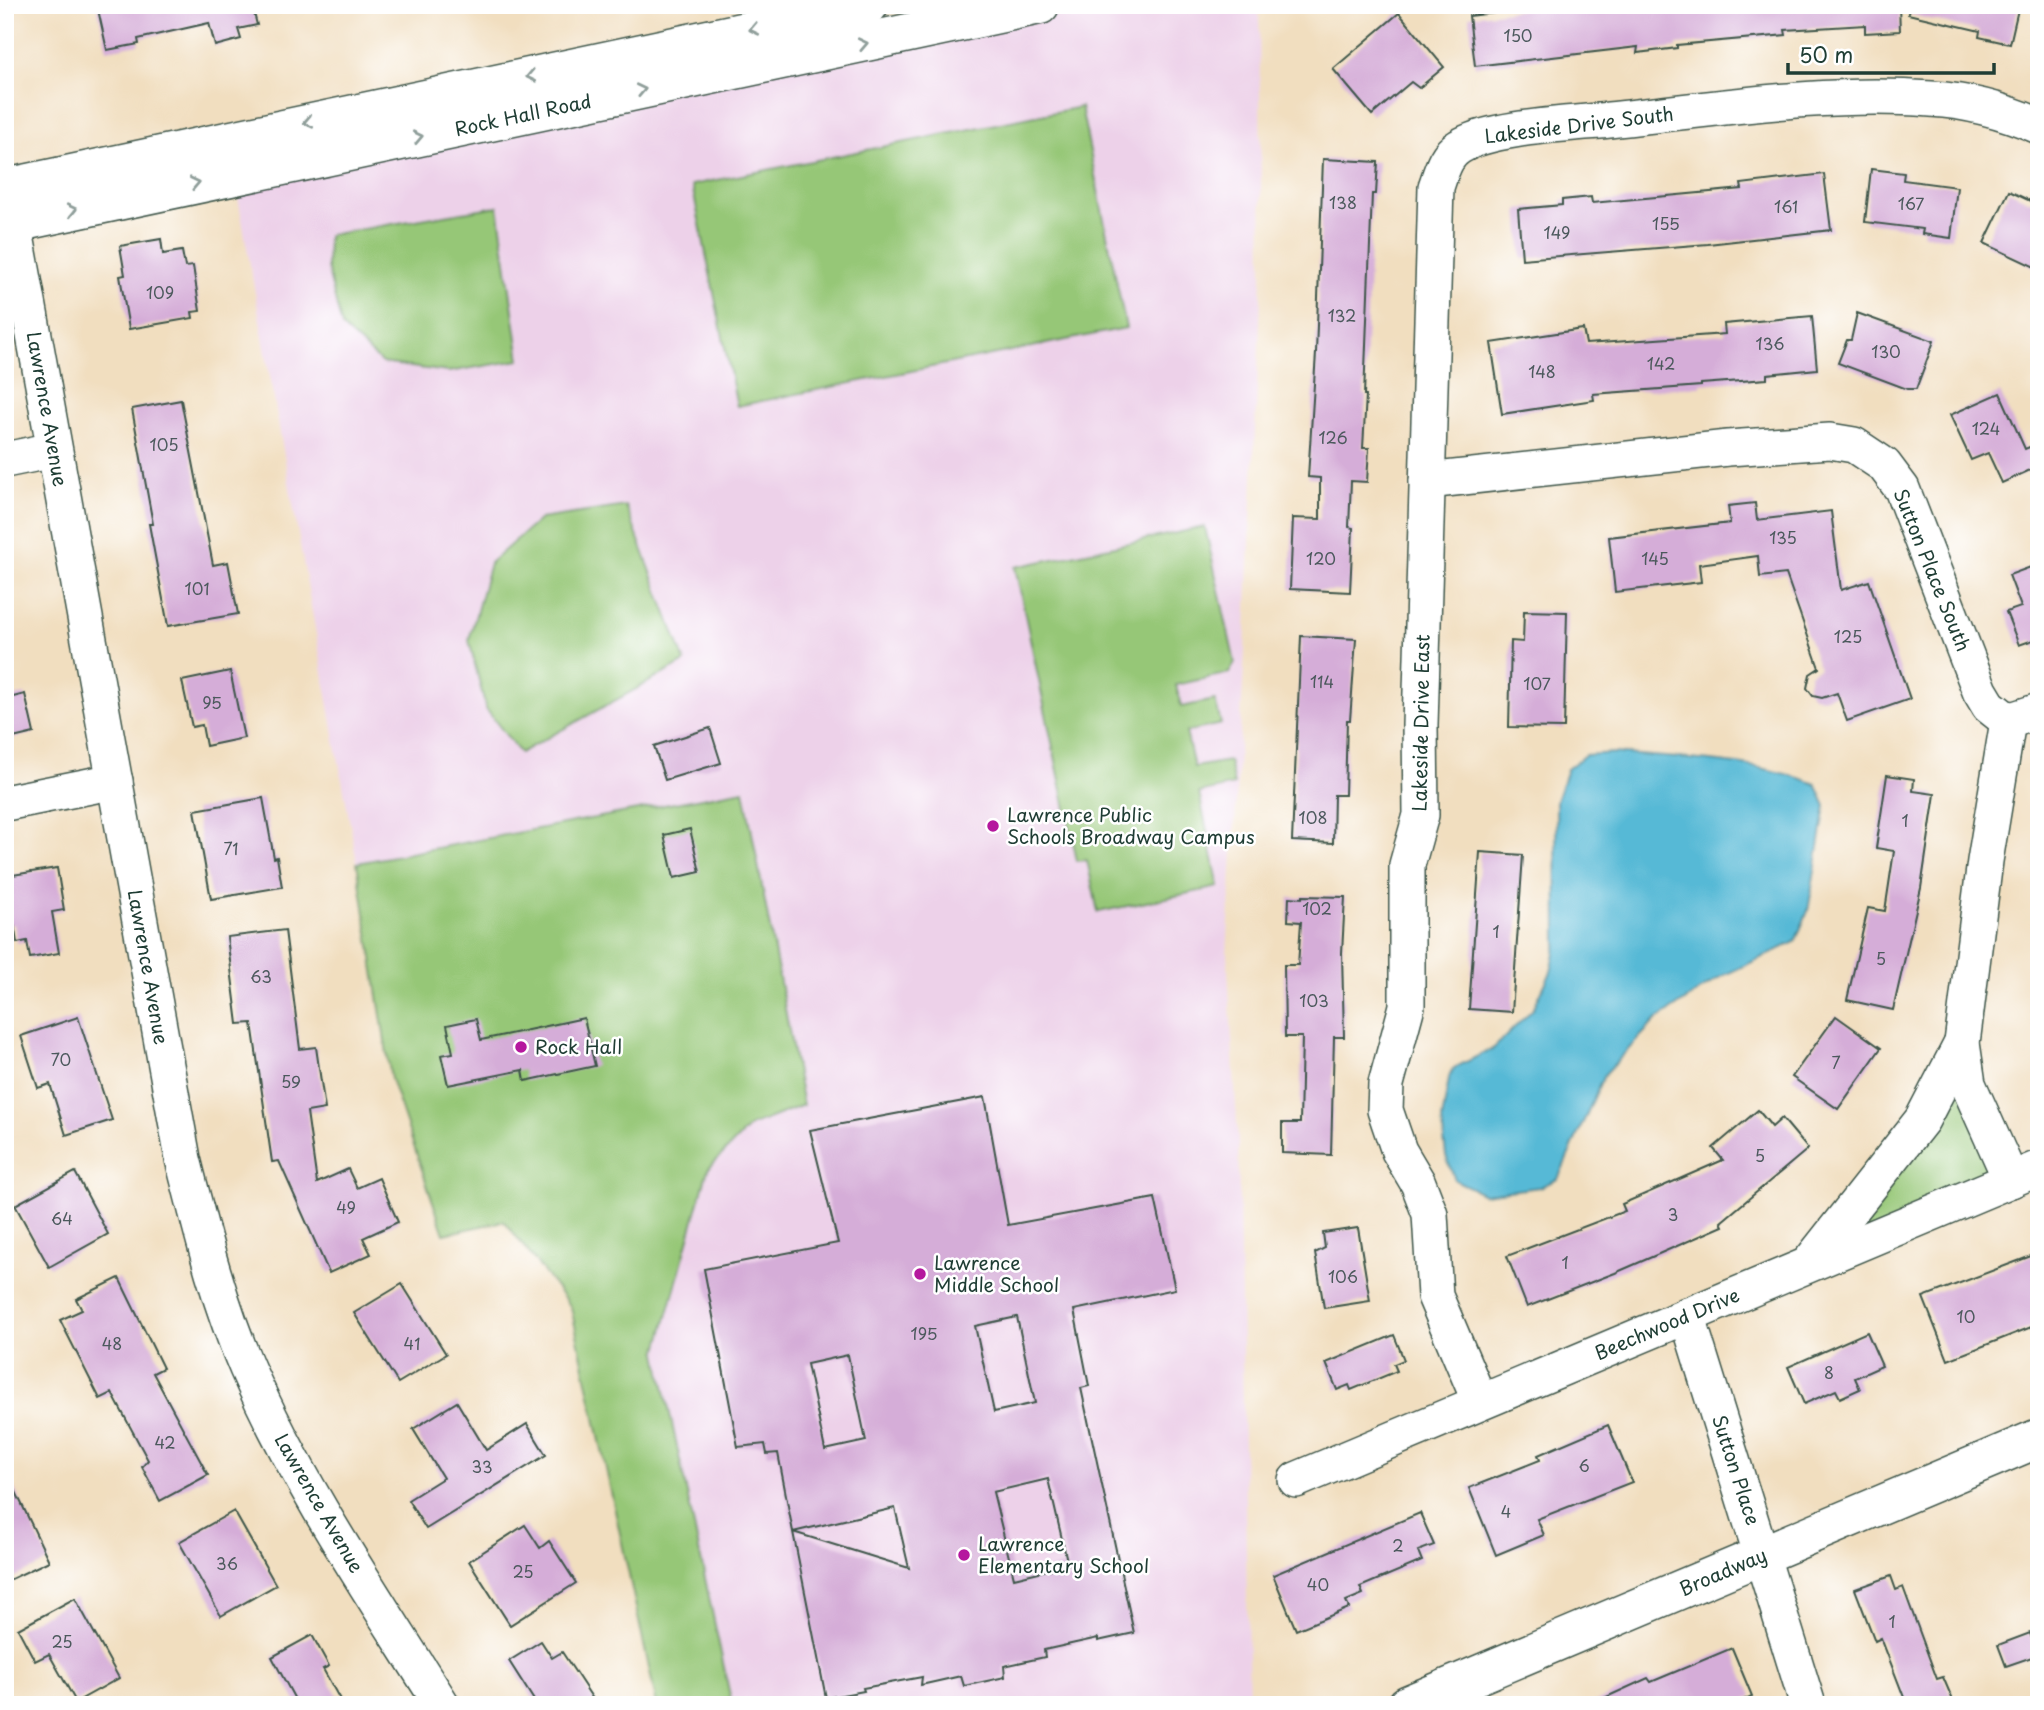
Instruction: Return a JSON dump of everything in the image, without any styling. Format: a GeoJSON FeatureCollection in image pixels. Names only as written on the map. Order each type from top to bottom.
{"type":"FeatureCollection","features":[{"type":"Feature","properties":{"kind":"main road","name":"Rock Hall Road"},"geometry":{"type":"LineString","coordinates":[[675,64],[869,5]]}},
{"type":"Feature","properties":{"kind":"main road","name":"Rock Hall Road"},"geometry":{"type":"LineString","coordinates":[[8,200],[675,64],[1041,5]]}},
{"type":"Feature","properties":{"kind":"main road","name":"Broadway"},"geometry":{"type":"LineString","coordinates":[[1407,1705],[2039,1438]]}},
{"type":"Feature","properties":{"kind":"street","name":"Lakeside Drive South"},"geometry":{"type":"LineString","coordinates":[[1427,481],[1436,187],[1447,158],[1457,147],[1478,137],[1533,128],[1863,96],[1934,99],[1981,106],[2039,126]]}},
{"type":"Feature","properties":{"kind":"street","name":"Lawrence Avenue"},"geometry":{"type":"LineString","coordinates":[[8,200],[183,1159],[210,1265],[247,1367],[288,1454],[321,1512],[442,1705]]}},
{"type":"Feature","properties":{"kind":"street","name":"Sutton Place South"},"geometry":{"type":"LineString","coordinates":[[1427,481],[1741,447],[1830,441],[1854,446],[1884,465],[1902,489],[1980,691],[1989,706],[2023,716],[1985,861],[1962,1044],[1968,1084],[2025,1174]]}},
{"type":"Feature","properties":{"kind":"street"},"geometry":{"type":"LineString","coordinates":[[5,460],[54,450]]}},
{"type":"Feature","properties":{"kind":"street","name":"Lakeside Drive East"},"geometry":{"type":"LineString","coordinates":[[1427,481],[1420,725],[1421,815],[1407,865],[1407,1006],[1386,1084],[1385,1110],[1399,1151],[1419,1183],[1430,1214],[1435,1296],[1480,1402]]}},
{"type":"Feature","properties":{"kind":"street"},"geometry":{"type":"LineString","coordinates":[[5,803],[115,781]]}},
{"type":"Feature","properties":{"kind":"street","name":"Sutton Place South"},"geometry":{"type":"LineString","coordinates":[[1808,1265],[1922,1120],[1962,1044]]}},
{"type":"Feature","properties":{"kind":"street","name":"Beechwood Drive"},"geometry":{"type":"LineString","coordinates":[[1296,1480],[2025,1174]]}},
{"type":"Feature","properties":{"kind":"street","name":"Sutton Place"},"geometry":{"type":"LineString","coordinates":[[1687,1315],[1808,1705]]}},
{"type":"Feature","properties":{"kind":"shaded area","name":"Lawrence Public Schools Broadway Campus"},"geometry":{"type":"Polygon","coordinates":[[[1044,5],[1259,5],[1262,276],[1245,650],[1227,954],[1238,1142],[1249,1705],[731,1705],[657,1353],[708,1169],[750,1126],[803,1105],[744,790],[357,863],[234,175],[1044,5]]]}},
{"type":"Feature","properties":{"kind":"green space"},"geometry":{"type":"Polygon","coordinates":[[[1081,107],[1126,328],[737,406],[692,185],[1081,107]]]}},
{"type":"Feature","properties":{"kind":"green space"},"geometry":{"type":"Polygon","coordinates":[[[498,206],[520,360],[448,372],[382,363],[342,327],[327,267],[328,235],[498,206]]]}},
{"type":"Feature","properties":{"kind":"green space"},"geometry":{"type":"Polygon","coordinates":[[[626,506],[685,662],[520,753],[486,709],[469,640],[490,563],[540,519],[626,506]]]}},
{"type":"Feature","properties":{"kind":"green space"},"geometry":{"type":"Polygon","coordinates":[[[1205,527],[1235,663],[1229,673],[1176,685],[1181,707],[1215,700],[1221,724],[1186,732],[1194,767],[1229,761],[1234,785],[1199,793],[1219,887],[1098,912],[1087,860],[1077,861],[1015,567],[1205,527]]]}},
{"type":"Feature","properties":{"kind":"green space"},"geometry":{"type":"Polygon","coordinates":[[[744,790],[803,1105],[750,1126],[708,1169],[657,1353],[732,1705],[657,1705],[571,1307],[504,1221],[444,1234],[391,1079],[357,863],[744,790]]]}},
{"type":"Feature","properties":{"kind":"green space"},"geometry":{"type":"Polygon","coordinates":[[[1962,1043],[2011,1180],[1808,1264],[1962,1043]]]}},
{"type":"Feature","properties":{"kind":"water"},"geometry":{"type":"Polygon","coordinates":[[[1615,753],[1742,765],[1767,769],[1816,784],[1826,806],[1808,911],[1795,942],[1722,976],[1655,1021],[1604,1075],[1558,1179],[1540,1187],[1484,1194],[1455,1180],[1446,1156],[1442,1120],[1449,1078],[1454,1068],[1494,1048],[1533,1009],[1551,972],[1557,943],[1556,801],[1567,769],[1585,755],[1615,753]]]}},
{"type":"Feature","properties":{"kind":"building"},"geometry":{"type":"Polygon","coordinates":[[[97,5],[252,5],[257,25],[238,29],[241,39],[215,46],[209,23],[138,39],[139,44],[107,50],[97,5]]]}},
{"type":"Feature","properties":{"kind":"building"},"geometry":{"type":"Polygon","coordinates":[[[1563,5],[1899,5],[1900,31],[1865,33],[1865,25],[1785,30],[1786,35],[1677,45],[1677,48],[1637,53],[1638,47],[1475,66],[1469,16],[1563,5]]]}},
{"type":"Feature","properties":{"kind":"building"},"geometry":{"type":"Polygon","coordinates":[[[1909,5],[2019,5],[2010,44],[1979,37],[1980,31],[1908,14],[1909,5]]]}},
{"type":"Feature","properties":{"kind":"building"},"geometry":{"type":"Polygon","coordinates":[[[1399,13],[1444,67],[1419,88],[1411,82],[1372,115],[1333,69],[1399,13]]]}},
{"type":"Feature","properties":{"kind":"building"},"geometry":{"type":"Polygon","coordinates":[[[1323,159],[1378,162],[1376,194],[1372,194],[1364,395],[1363,448],[1369,448],[1367,482],[1351,481],[1349,527],[1353,528],[1350,592],[1290,589],[1293,518],[1320,519],[1320,478],[1308,477],[1316,353],[1323,159]]]}},
{"type":"Feature","properties":{"kind":"building"},"geometry":{"type":"Polygon","coordinates":[[[1871,169],[1904,173],[1903,180],[1957,187],[1951,238],[1922,234],[1923,229],[1865,222],[1871,169]]]}},
{"type":"Feature","properties":{"kind":"building"},"geometry":{"type":"Polygon","coordinates":[[[1824,174],[1831,230],[1708,244],[1522,259],[1518,209],[1562,205],[1562,200],[1591,197],[1592,203],[1742,189],[1741,184],[1824,174]]]}},
{"type":"Feature","properties":{"kind":"building"},"geometry":{"type":"Polygon","coordinates":[[[2009,191],[2039,205],[2039,269],[1984,243],[2009,191]]]}},
{"type":"Feature","properties":{"kind":"building"},"geometry":{"type":"Polygon","coordinates":[[[161,239],[163,254],[182,251],[185,267],[193,266],[200,311],[192,312],[193,318],[129,329],[120,276],[125,275],[120,246],[161,239]]]}},
{"type":"Feature","properties":{"kind":"building"},"geometry":{"type":"Polygon","coordinates":[[[1857,313],[1934,341],[1916,389],[1907,389],[1838,363],[1847,340],[1851,340],[1857,313]]]}},
{"type":"Feature","properties":{"kind":"building"},"geometry":{"type":"Polygon","coordinates":[[[1812,316],[1817,369],[1767,374],[1767,379],[1593,394],[1594,400],[1502,414],[1491,343],[1583,329],[1586,344],[1725,334],[1724,324],[1812,316]]]}},
{"type":"Feature","properties":{"kind":"building"},"geometry":{"type":"Polygon","coordinates":[[[2000,393],[2025,449],[2039,443],[2039,466],[2002,483],[1988,453],[1971,460],[1950,415],[2000,393]]]}},
{"type":"Feature","properties":{"kind":"building"},"geometry":{"type":"Polygon","coordinates":[[[181,400],[213,565],[228,562],[238,614],[168,626],[132,409],[181,400]]]}},
{"type":"Feature","properties":{"kind":"building"},"geometry":{"type":"Polygon","coordinates":[[[1755,503],[1757,520],[1831,511],[1841,590],[1869,581],[1910,699],[1847,721],[1837,693],[1822,698],[1813,696],[1807,688],[1810,674],[1819,668],[1786,574],[1760,577],[1758,556],[1699,564],[1701,582],[1615,592],[1609,537],[1730,523],[1728,506],[1755,503]]]}},
{"type":"Feature","properties":{"kind":"building"},"geometry":{"type":"Polygon","coordinates":[[[2039,564],[2037,649],[2033,640],[2019,645],[2006,612],[2021,607],[2009,575],[2039,564]]]}},
{"type":"Feature","properties":{"kind":"building"},"geometry":{"type":"Polygon","coordinates":[[[1524,611],[1567,612],[1564,728],[1509,727],[1511,641],[1523,642],[1524,611]]]}},
{"type":"Feature","properties":{"kind":"building"},"geometry":{"type":"Polygon","coordinates":[[[1301,636],[1356,639],[1350,720],[1347,720],[1345,795],[1334,795],[1333,843],[1292,841],[1301,636]]]}},
{"type":"Feature","properties":{"kind":"building"},"geometry":{"type":"Polygon","coordinates":[[[230,671],[244,738],[206,746],[202,725],[192,727],[182,681],[230,671]]]}},
{"type":"Feature","properties":{"kind":"building"},"geometry":{"type":"Polygon","coordinates":[[[25,694],[34,733],[5,740],[5,699],[25,694]]]}},
{"type":"Feature","properties":{"kind":"building"},"geometry":{"type":"Polygon","coordinates":[[[710,728],[721,763],[665,780],[654,746],[710,728]]]}},
{"type":"Feature","properties":{"kind":"building"},"geometry":{"type":"Polygon","coordinates":[[[1887,775],[1914,779],[1913,791],[1935,794],[1921,888],[1893,1010],[1847,1000],[1868,908],[1885,911],[1894,851],[1876,848],[1887,775]]]}},
{"type":"Feature","properties":{"kind":"building"},"geometry":{"type":"Polygon","coordinates":[[[263,798],[282,887],[211,899],[195,810],[263,798]]]}},
{"type":"Feature","properties":{"kind":"building"},"geometry":{"type":"Polygon","coordinates":[[[690,829],[700,872],[674,878],[664,835],[690,829]]]}},
{"type":"Feature","properties":{"kind":"building"},"geometry":{"type":"Polygon","coordinates":[[[1480,852],[1523,855],[1512,1012],[1469,1009],[1480,852]]]}},
{"type":"Feature","properties":{"kind":"building"},"geometry":{"type":"Polygon","coordinates":[[[57,868],[64,910],[52,912],[59,953],[30,958],[27,941],[17,943],[14,924],[5,926],[5,904],[10,903],[6,876],[57,868]]]}},
{"type":"Feature","properties":{"kind":"building"},"geometry":{"type":"Polygon","coordinates":[[[1289,897],[1345,897],[1342,953],[1344,1037],[1334,1037],[1331,1155],[1282,1153],[1282,1123],[1300,1123],[1302,1037],[1285,1037],[1284,965],[1298,965],[1301,922],[1288,921],[1289,897]]]}},
{"type":"Feature","properties":{"kind":"building"},"geometry":{"type":"Polygon","coordinates":[[[285,930],[300,1049],[316,1047],[325,1109],[307,1112],[317,1183],[348,1169],[357,1188],[379,1178],[398,1222],[363,1238],[371,1254],[329,1273],[279,1161],[272,1162],[252,1023],[238,1024],[227,937],[285,930]]]}},
{"type":"Feature","properties":{"kind":"building"},"geometry":{"type":"Polygon","coordinates":[[[1836,1016],[1881,1048],[1838,1109],[1792,1077],[1836,1016]]]}},
{"type":"Feature","properties":{"kind":"building"},"geometry":{"type":"Polygon","coordinates":[[[78,1017],[112,1120],[66,1135],[50,1084],[38,1088],[21,1036],[78,1017]]]}},
{"type":"Feature","properties":{"kind":"building","name":"Rock Hall"},"geometry":{"type":"Polygon","coordinates":[[[584,1018],[595,1066],[525,1081],[523,1070],[448,1085],[441,1055],[453,1053],[447,1025],[476,1019],[481,1040],[584,1018]]]}},
{"type":"Feature","properties":{"kind":"building"},"geometry":{"type":"Polygon","coordinates":[[[985,1097],[1008,1225],[1155,1198],[1175,1289],[1074,1310],[1089,1386],[1081,1388],[1134,1633],[1044,1650],[1045,1657],[1004,1666],[1005,1677],[964,1686],[961,1676],[921,1685],[922,1677],[826,1698],[793,1532],[778,1453],[767,1454],[765,1444],[738,1447],[704,1269],[838,1243],[810,1130],[985,1097]],[[1017,1317],[975,1326],[994,1412],[1035,1403],[1017,1317]],[[848,1355],[807,1364],[825,1450],[866,1441],[848,1355]],[[1048,1479],[993,1492],[1014,1578],[1068,1565],[1048,1479]],[[895,1508],[793,1532],[909,1568],[895,1508]]]}},
{"type":"Feature","properties":{"kind":"building"},"geometry":{"type":"Polygon","coordinates":[[[1758,1110],[1772,1127],[1782,1118],[1808,1149],[1721,1222],[1723,1226],[1615,1273],[1527,1307],[1507,1256],[1625,1211],[1622,1204],[1723,1160],[1713,1148],[1758,1110]]]}},
{"type":"Feature","properties":{"kind":"building"},"geometry":{"type":"Polygon","coordinates":[[[75,1172],[108,1234],[49,1267],[15,1205],[75,1172]]]}},
{"type":"Feature","properties":{"kind":"building"},"geometry":{"type":"Polygon","coordinates":[[[1358,1228],[1370,1301],[1324,1308],[1315,1253],[1325,1248],[1323,1233],[1358,1228]]]}},
{"type":"Feature","properties":{"kind":"building"},"geometry":{"type":"Polygon","coordinates":[[[2039,1253],[2039,1324],[1948,1360],[1923,1297],[2039,1253]]]}},
{"type":"Feature","properties":{"kind":"building"},"geometry":{"type":"Polygon","coordinates":[[[119,1278],[163,1368],[153,1373],[208,1475],[160,1501],[142,1467],[148,1460],[112,1393],[100,1399],[60,1320],[82,1310],[76,1299],[119,1278]]]}},
{"type":"Feature","properties":{"kind":"building"},"geometry":{"type":"Polygon","coordinates":[[[402,1284],[446,1354],[398,1383],[354,1313],[402,1284]]]}},
{"type":"Feature","properties":{"kind":"building"},"geometry":{"type":"Polygon","coordinates":[[[1867,1332],[1882,1366],[1855,1378],[1860,1389],[1840,1398],[1836,1390],[1804,1404],[1788,1367],[1867,1332]]]}},
{"type":"Feature","properties":{"kind":"building"},"geometry":{"type":"Polygon","coordinates":[[[1394,1335],[1404,1360],[1394,1364],[1397,1371],[1351,1390],[1349,1385],[1337,1390],[1326,1363],[1394,1335]]]}},
{"type":"Feature","properties":{"kind":"building"},"geometry":{"type":"Polygon","coordinates":[[[457,1402],[486,1450],[527,1424],[546,1455],[426,1529],[408,1500],[443,1478],[413,1429],[457,1402]]]}},
{"type":"Feature","properties":{"kind":"building"},"geometry":{"type":"Polygon","coordinates":[[[1608,1425],[1632,1482],[1537,1519],[1544,1535],[1496,1555],[1469,1488],[1540,1460],[1538,1455],[1608,1425]]]}},
{"type":"Feature","properties":{"kind":"building"},"geometry":{"type":"Polygon","coordinates":[[[5,1469],[49,1561],[5,1582],[5,1469]]]}},
{"type":"Feature","properties":{"kind":"building"},"geometry":{"type":"Polygon","coordinates":[[[234,1511],[276,1585],[221,1616],[179,1542],[234,1511]]]}},
{"type":"Feature","properties":{"kind":"building"},"geometry":{"type":"Polygon","coordinates":[[[1420,1513],[1434,1545],[1418,1551],[1422,1561],[1360,1587],[1363,1594],[1346,1601],[1349,1608],[1296,1630],[1273,1575],[1420,1513]]]}},
{"type":"Feature","properties":{"kind":"building"},"geometry":{"type":"Polygon","coordinates":[[[525,1525],[540,1548],[549,1541],[576,1583],[510,1625],[469,1561],[525,1525]]]}},
{"type":"Feature","properties":{"kind":"building"},"geometry":{"type":"Polygon","coordinates":[[[1891,1576],[1896,1590],[1903,1587],[1937,1679],[1943,1677],[1955,1705],[1907,1705],[1881,1638],[1875,1641],[1855,1589],[1891,1576]]]}},
{"type":"Feature","properties":{"kind":"building"},"geometry":{"type":"Polygon","coordinates":[[[75,1598],[119,1678],[76,1702],[49,1654],[35,1661],[18,1629],[75,1598]]]}},
{"type":"Feature","properties":{"kind":"building"},"geometry":{"type":"Polygon","coordinates":[[[2030,1633],[2038,1655],[2006,1666],[1998,1645],[2030,1633]]]}},
{"type":"Feature","properties":{"kind":"building"},"geometry":{"type":"Polygon","coordinates":[[[312,1635],[329,1666],[323,1669],[343,1705],[298,1705],[272,1657],[312,1635]]]}},
{"type":"Feature","properties":{"kind":"building"},"geometry":{"type":"Polygon","coordinates":[[[541,1641],[552,1658],[562,1652],[597,1705],[537,1705],[509,1661],[541,1641]]]}},
{"type":"Feature","properties":{"kind":"building"},"geometry":{"type":"Polygon","coordinates":[[[1732,1648],[1752,1696],[1733,1705],[1589,1705],[1648,1678],[1651,1682],[1732,1648]]]}},
{"type":"Feature","properties":{"kind":"place","name":"Lawrence Public Schools Broadway Campus"},"geometry":{"type":"Point","coordinates":[993,826]}},
{"type":"Feature","properties":{"kind":"place","name":"Rock Hall"},"geometry":{"type":"Point","coordinates":[521,1047]}},
{"type":"Feature","properties":{"kind":"place","name":"Lawrence Middle School"},"geometry":{"type":"Point","coordinates":[920,1274]}},
{"type":"Feature","properties":{"kind":"place","name":"Lawrence Elementary School"},"geometry":{"type":"Point","coordinates":[964,1555]}}]}
